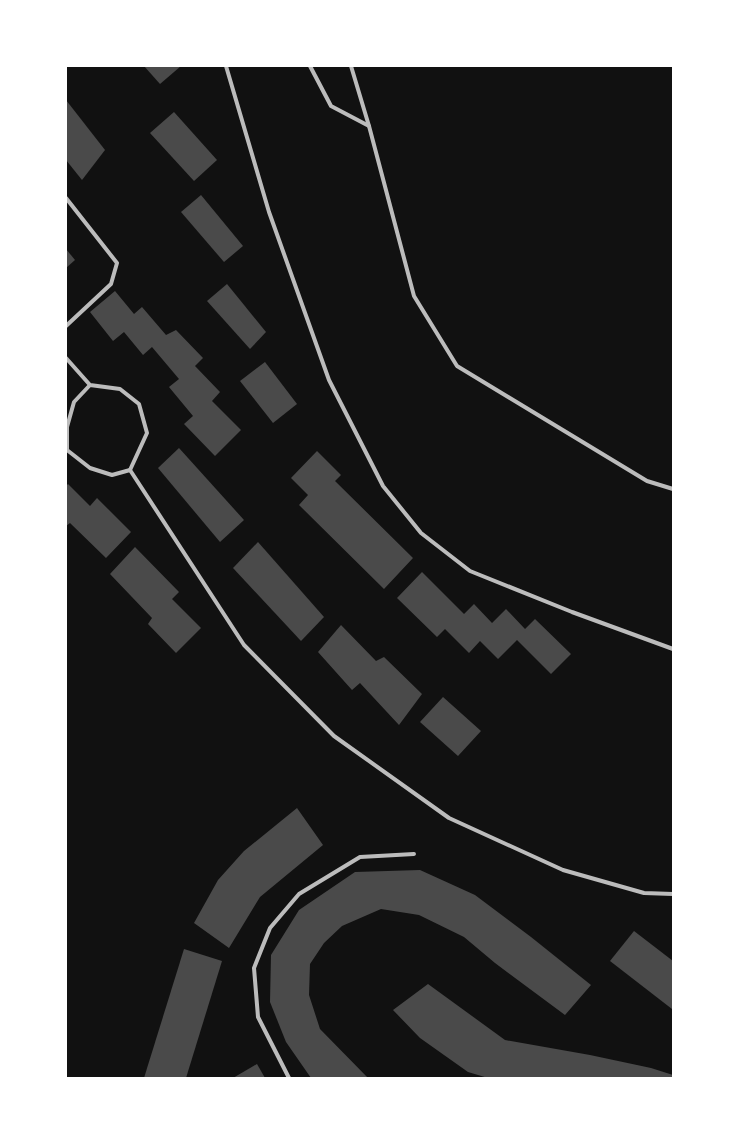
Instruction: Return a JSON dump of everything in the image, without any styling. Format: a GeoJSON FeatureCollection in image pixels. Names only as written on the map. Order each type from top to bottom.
{"type":"FeatureCollection","features":[{"type":"Feature","properties":{"kind":"street"},"geometry":{"type":"LineString","coordinates":[[226,66],[269,212],[329,380],[383,486],[421,533],[470,571],[572,612],[673,649]]}},
{"type":"Feature","properties":{"kind":"street"},"geometry":{"type":"LineString","coordinates":[[310,66],[331,106],[369,126]]}},
{"type":"Feature","properties":{"kind":"street"},"geometry":{"type":"LineString","coordinates":[[351,66],[369,126],[414,296],[457,366],[647,481],[673,489]]}},
{"type":"Feature","properties":{"kind":"street"},"geometry":{"type":"LineString","coordinates":[[66,198],[117,262],[111,284],[66,326]]}},
{"type":"Feature","properties":{"kind":"street"},"geometry":{"type":"LineString","coordinates":[[66,358],[90,385],[120,389],[139,404],[147,433],[130,470],[112,475],[90,468],[67,450],[66,427],[74,402],[90,385]]}},
{"type":"Feature","properties":{"kind":"street"},"geometry":{"type":"LineString","coordinates":[[130,470],[244,645],[334,736],[449,818],[563,870],[644,893],[673,894]]}},
{"type":"Feature","properties":{"kind":"street"},"geometry":{"type":"LineString","coordinates":[[289,1078],[258,1017],[254,968],[270,928],[299,894],[360,857],[414,854]]}},
{"type":"Feature","properties":{"kind":"building"},"geometry":{"type":"Polygon","coordinates":[[[144,66],[181,66],[160,84],[144,66]]]}},
{"type":"Feature","properties":{"kind":"building"},"geometry":{"type":"Polygon","coordinates":[[[66,100],[105,150],[82,180],[66,160],[66,100]]]}},
{"type":"Feature","properties":{"kind":"building"},"geometry":{"type":"Polygon","coordinates":[[[174,112],[217,160],[194,181],[150,133],[174,112]]]}},
{"type":"Feature","properties":{"kind":"building"},"geometry":{"type":"Polygon","coordinates":[[[201,195],[243,246],[224,262],[181,212],[201,195]]]}},
{"type":"Feature","properties":{"kind":"building"},"geometry":{"type":"Polygon","coordinates":[[[66,249],[75,260],[66,268],[66,249]]]}},
{"type":"Feature","properties":{"kind":"building"},"geometry":{"type":"Polygon","coordinates":[[[227,284],[266,332],[250,349],[207,301],[227,284]]]}},
{"type":"Feature","properties":{"kind":"building"},"geometry":{"type":"Polygon","coordinates":[[[115,291],[134,314],[142,307],[166,335],[176,330],[203,358],[195,366],[220,392],[212,401],[241,430],[215,456],[184,424],[193,416],[169,387],[179,379],[152,347],[143,355],[124,332],[113,341],[90,312],[115,291]]]}},
{"type":"Feature","properties":{"kind":"building"},"geometry":{"type":"Polygon","coordinates":[[[265,362],[297,404],[273,423],[240,381],[265,362]]]}},
{"type":"Feature","properties":{"kind":"building"},"geometry":{"type":"Polygon","coordinates":[[[179,448],[244,520],[220,542],[158,468],[179,448]]]}},
{"type":"Feature","properties":{"kind":"building"},"geometry":{"type":"Polygon","coordinates":[[[317,451],[341,475],[335,481],[413,558],[384,589],[299,505],[308,495],[291,478],[317,451]]]}},
{"type":"Feature","properties":{"kind":"building"},"geometry":{"type":"Polygon","coordinates":[[[68,484],[90,506],[97,498],[131,532],[106,558],[70,523],[66,526],[66,486],[68,484]]]}},
{"type":"Feature","properties":{"kind":"building"},"geometry":{"type":"Polygon","coordinates":[[[258,542],[324,617],[301,641],[233,568],[258,542]]]}},
{"type":"Feature","properties":{"kind":"building"},"geometry":{"type":"Polygon","coordinates":[[[135,547],[179,592],[172,599],[201,628],[176,653],[148,624],[152,618],[110,574],[135,547]]]}},
{"type":"Feature","properties":{"kind":"building"},"geometry":{"type":"Polygon","coordinates":[[[422,572],[464,614],[474,604],[492,623],[506,609],[525,629],[535,619],[571,654],[551,674],[517,640],[498,659],[480,641],[469,653],[445,629],[437,637],[397,598],[422,572]]]}},
{"type":"Feature","properties":{"kind":"building"},"geometry":{"type":"Polygon","coordinates":[[[341,625],[376,661],[384,657],[422,694],[399,725],[360,683],[352,690],[318,652],[341,625]]]}},
{"type":"Feature","properties":{"kind":"building"},"geometry":{"type":"Polygon","coordinates":[[[443,697],[481,731],[458,756],[420,722],[443,697]]]}},
{"type":"Feature","properties":{"kind":"building"},"geometry":{"type":"Polygon","coordinates":[[[297,808],[323,845],[260,897],[229,948],[194,923],[218,880],[244,851],[297,808]]]}},
{"type":"Feature","properties":{"kind":"building"},"geometry":{"type":"Polygon","coordinates":[[[420,870],[475,895],[591,985],[565,1015],[495,963],[464,937],[419,915],[381,909],[342,926],[324,943],[310,964],[309,995],[320,1029],[368,1078],[311,1078],[286,1042],[270,1002],[271,955],[299,910],[355,872],[420,870]]]}},
{"type":"Feature","properties":{"kind":"building"},"geometry":{"type":"Polygon","coordinates":[[[634,931],[673,961],[672,1009],[610,961],[634,931]]]}},
{"type":"Feature","properties":{"kind":"building"},"geometry":{"type":"Polygon","coordinates":[[[184,949],[222,961],[186,1078],[144,1078],[184,949]]]}},
{"type":"Feature","properties":{"kind":"building"},"geometry":{"type":"Polygon","coordinates":[[[428,984],[505,1040],[590,1055],[651,1068],[673,1075],[673,1078],[488,1078],[468,1072],[420,1038],[393,1010],[428,984]]]}},
{"type":"Feature","properties":{"kind":"building"},"geometry":{"type":"Polygon","coordinates":[[[257,1064],[265,1078],[233,1078],[257,1064]]]}}]}
